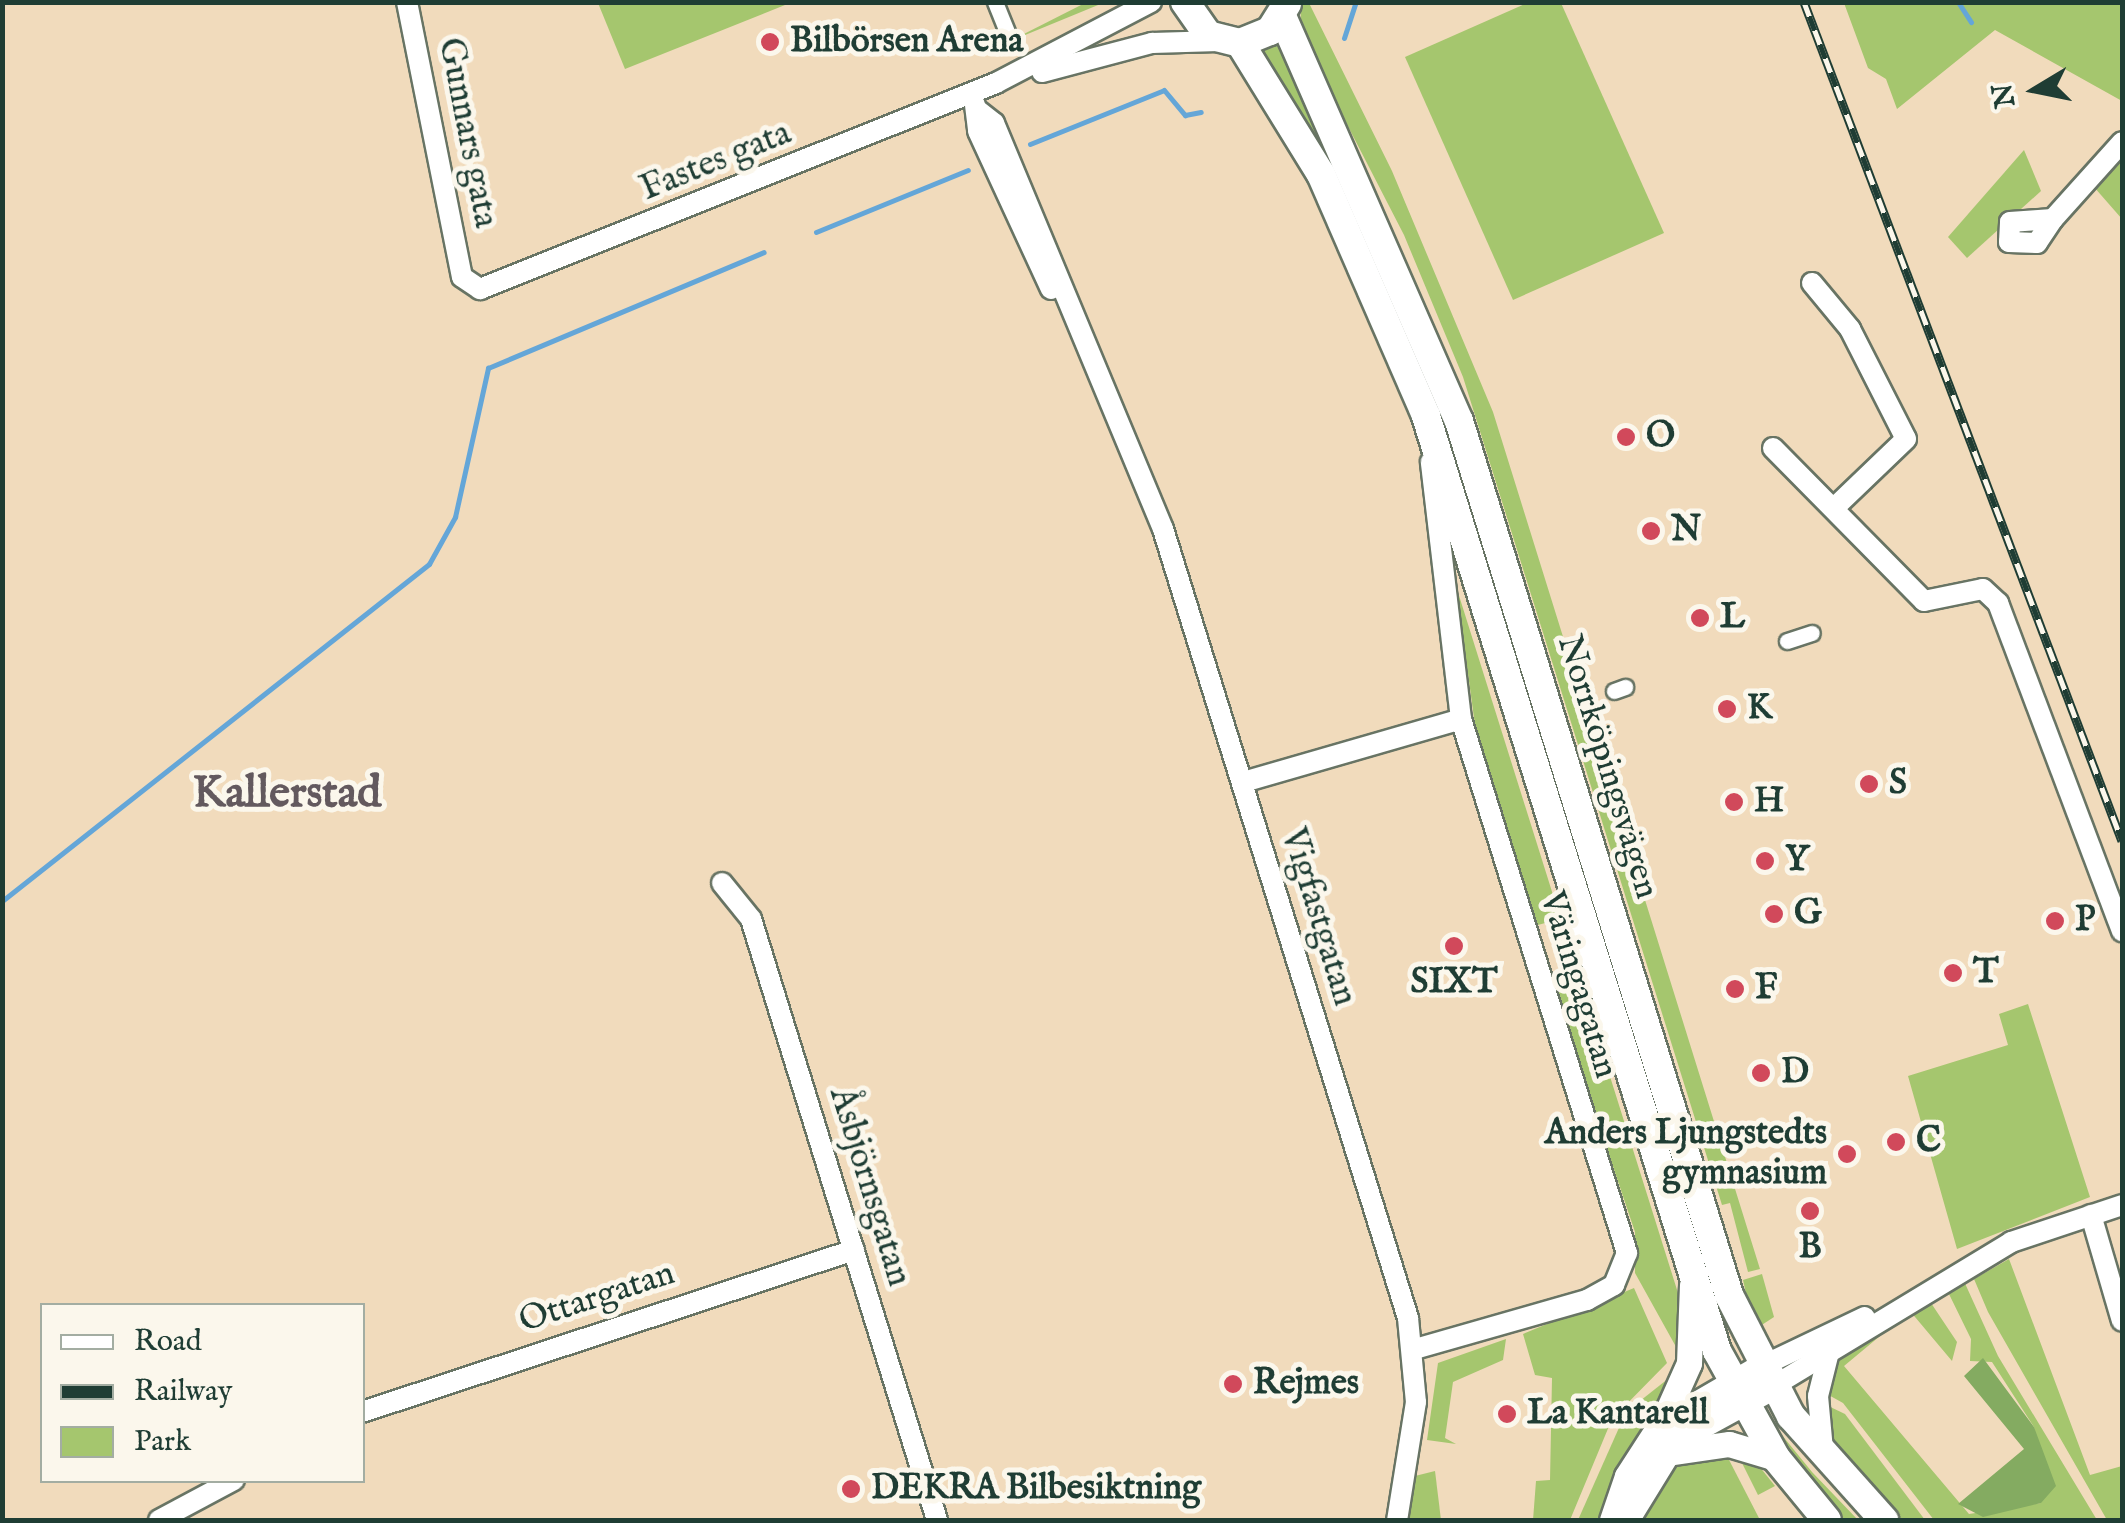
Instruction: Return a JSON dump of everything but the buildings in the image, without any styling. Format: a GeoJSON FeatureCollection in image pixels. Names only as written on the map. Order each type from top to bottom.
{"type":"FeatureCollection","features":[{"type":"Feature","properties":{"kind":"main road"},"geometry":{"type":"LineString","coordinates":[[1211,28],[1285,9]]}},
{"type":"Feature","properties":{"kind":"main road","name":"Norrköpingsvägen"},"geometry":{"type":"LineString","coordinates":[[1285,9],[1459,422],[1729,1295],[1766,1377],[1826,1461],[1884,1520]]}},
{"type":"Feature","properties":{"kind":"main road","name":"Norrköpingsvägen"},"geometry":{"type":"LineString","coordinates":[[1211,28],[1321,174],[1426,416],[1692,1280],[1736,1391],[1776,1458],[1827,1520]]}},
{"type":"Feature","properties":{"kind":"street","name":"Gunnars gata"},"geometry":{"type":"LineString","coordinates":[[408,2],[462,276]]}},
{"type":"Feature","properties":{"kind":"street"},"geometry":{"type":"LineString","coordinates":[[995,2],[1008,35]]}},
{"type":"Feature","properties":{"kind":"street","name":"Fastes gata"},"geometry":{"type":"LineString","coordinates":[[462,276],[494,288],[973,101],[996,83],[1151,2]]}},
{"type":"Feature","properties":{"kind":"street","name":"Fastes gata"},"geometry":{"type":"LineString","coordinates":[[996,83],[1056,67],[1126,36],[1211,28]]}},
{"type":"Feature","properties":{"kind":"street","name":"Vigfastgatan"},"geometry":{"type":"LineString","coordinates":[[973,101],[994,123],[1163,528],[1414,1349],[1397,1520]]}},
{"type":"Feature","properties":{"kind":"street"},"geometry":{"type":"LineString","coordinates":[[2053,219],[2122,142]]}},
{"type":"Feature","properties":{"kind":"street"},"geometry":{"type":"LineString","coordinates":[[1812,283],[1850,329],[1906,440],[1834,508]]}},
{"type":"Feature","properties":{"kind":"street","name":"Väringagatan"},"geometry":{"type":"LineString","coordinates":[[1414,1349],[1588,1300],[1614,1284],[1627,1253],[1461,718],[1426,416]]}},
{"type":"Feature","properties":{"kind":"street"},"geometry":{"type":"LineString","coordinates":[[1773,448],[1924,601],[1984,589],[1998,604],[2122,931]]}},
{"type":"Feature","properties":{"kind":"street"},"geometry":{"type":"LineString","coordinates":[[1787,641],[1812,633]]}},
{"type":"Feature","properties":{"kind":"street"},"geometry":{"type":"LineString","coordinates":[[1243,782],[1461,718]]}},
{"type":"Feature","properties":{"kind":"street","name":"Åsbjörnsgatan"},"geometry":{"type":"LineString","coordinates":[[722,883],[751,918],[937,1520]]}},
{"type":"Feature","properties":{"kind":"street"},"geometry":{"type":"LineString","coordinates":[[1660,1425],[1766,1377],[2011,1242],[2122,1205]]}},
{"type":"Feature","properties":{"kind":"street"},"geometry":{"type":"LineString","coordinates":[[2091,1215],[2122,1322]]}},
{"type":"Feature","properties":{"kind":"street","name":"Ottargatan"},"geometry":{"type":"LineString","coordinates":[[365,1411],[854,1250]]}},
{"type":"Feature","properties":{"kind":"street"},"geometry":{"type":"LineString","coordinates":[[1612,1520],[1626,1476],[1660,1425],[1689,1363],[1692,1280]]}},
{"type":"Feature","properties":{"kind":"street"},"geometry":{"type":"LineString","coordinates":[[1766,1377],[1828,1356],[1886,1310]]}},
{"type":"Feature","properties":{"kind":"street"},"geometry":{"type":"LineString","coordinates":[[1826,1461],[1817,1420],[1828,1356]]}},
{"type":"Feature","properties":{"kind":"street"},"geometry":{"type":"LineString","coordinates":[[1625,1520],[1661,1454],[1736,1391]]}},
{"type":"Feature","properties":{"kind":"street"},"geometry":{"type":"LineString","coordinates":[[1661,1454],[1729,1444],[1776,1458]]}},
{"type":"Feature","properties":{"kind":"street"},"geometry":{"type":"LineString","coordinates":[[159,1520],[228,1483]]}},
{"type":"Feature","properties":{"kind":"green space"},"geometry":{"type":"Polygon","coordinates":[[[598,3],[790,3],[625,69],[598,3]]]}},
{"type":"Feature","properties":{"kind":"green space"},"geometry":{"type":"Polygon","coordinates":[[[1085,3],[1103,3],[1013,40],[1014,39],[1085,3]]]}},
{"type":"Feature","properties":{"kind":"green space"},"geometry":{"type":"Polygon","coordinates":[[[1300,3],[1309,3],[1392,171],[1493,412],[1760,1269],[1748,1272],[1730,1203],[1722,1205],[1463,377],[1404,235],[1302,37],[1300,3]]]}},
{"type":"Feature","properties":{"kind":"green space"},"geometry":{"type":"Polygon","coordinates":[[[1527,3],[1561,3],[1664,233],[1513,300],[1405,57],[1527,3]]]}},
{"type":"Feature","properties":{"kind":"green space"},"geometry":{"type":"Polygon","coordinates":[[[1844,3],[2122,3],[2122,101],[1995,30],[1897,109],[1886,79],[1868,68],[1844,3]]]}},
{"type":"Feature","properties":{"kind":"green space"},"geometry":{"type":"Polygon","coordinates":[[[1276,41],[1451,432],[1731,1338],[1463,487],[1371,256],[1304,116],[1260,50],[1276,41]]]}},
{"type":"Feature","properties":{"kind":"green space"},"geometry":{"type":"Polygon","coordinates":[[[2024,150],[2041,191],[1967,258],[1948,237],[2024,150]]]}},
{"type":"Feature","properties":{"kind":"green space"},"geometry":{"type":"Polygon","coordinates":[[[2122,160],[2122,219],[2094,187],[2122,160]]]}},
{"type":"Feature","properties":{"kind":"green space"},"geometry":{"type":"Polygon","coordinates":[[[1456,586],[1678,1293],[1680,1354],[1635,1273],[1635,1232],[1553,988],[1567,983],[1549,922],[1534,926],[1475,725],[1456,586]]]}},
{"type":"Feature","properties":{"kind":"green space"},"geometry":{"type":"Polygon","coordinates":[[[2028,1004],[2090,1197],[1957,1249],[1908,1076],[2008,1045],[1999,1014],[2028,1004]]]}},
{"type":"Feature","properties":{"kind":"green space"},"geometry":{"type":"Polygon","coordinates":[[[2009,1259],[2090,1475],[2122,1466],[2122,1520],[2107,1520],[1988,1312],[1974,1279],[2009,1259]]]}},
{"type":"Feature","properties":{"kind":"green space"},"geometry":{"type":"Polygon","coordinates":[[[1762,1274],[1774,1317],[1754,1330],[1743,1280],[1762,1274]]]}},
{"type":"Feature","properties":{"kind":"green space"},"geometry":{"type":"Polygon","coordinates":[[[1963,1279],[1998,1356],[2097,1520],[1934,1520],[1843,1403],[1825,1393],[1839,1357],[1925,1300],[1931,1303],[1957,1342],[1952,1361],[1910,1311],[1844,1366],[1969,1514],[2041,1503],[2034,1427],[1992,1362],[1970,1361],[1971,1339],[1948,1292],[1963,1279]]]}},
{"type":"Feature","properties":{"kind":"green space"},"geometry":{"type":"Polygon","coordinates":[[[1634,1288],[1667,1363],[1612,1419],[1570,1520],[1533,1520],[1536,1481],[1550,1480],[1552,1378],[1535,1375],[1523,1334],[1634,1288]]]}},
{"type":"Feature","properties":{"kind":"green space"},"geometry":{"type":"Polygon","coordinates":[[[1506,1339],[1503,1360],[1453,1382],[1445,1438],[1456,1444],[1427,1440],[1438,1363],[1506,1339]]]}},
{"type":"Feature","properties":{"kind":"green space"},"geometry":{"type":"Polygon","coordinates":[[[1983,1358],[2034,1427],[2056,1486],[2041,1503],[1983,1517],[1958,1504],[2024,1449],[1964,1376],[1983,1358]]]}},
{"type":"Feature","properties":{"kind":"green space"},"geometry":{"type":"Polygon","coordinates":[[[1683,1367],[1598,1520],[1578,1520],[1626,1412],[1683,1367]]]}},
{"type":"Feature","properties":{"kind":"green space"},"geometry":{"type":"Polygon","coordinates":[[[1822,1403],[1845,1414],[1925,1520],[1899,1520],[1834,1455],[1822,1403]]]}},
{"type":"Feature","properties":{"kind":"green space"},"geometry":{"type":"Polygon","coordinates":[[[1781,1434],[1858,1520],[1842,1520],[1822,1500],[1781,1434]]]}},
{"type":"Feature","properties":{"kind":"green space"},"geometry":{"type":"Polygon","coordinates":[[[1736,1451],[1751,1456],[1775,1486],[1758,1495],[1736,1451]]]}},
{"type":"Feature","properties":{"kind":"green space"},"geometry":{"type":"Polygon","coordinates":[[[1727,1456],[1760,1520],[1640,1520],[1676,1467],[1727,1456]]]}},
{"type":"Feature","properties":{"kind":"green space"},"geometry":{"type":"Polygon","coordinates":[[[1435,1471],[1441,1520],[1407,1520],[1415,1476],[1435,1471]]]}},
{"type":"Feature","properties":{"kind":"waterway"},"geometry":{"type":"LineString","coordinates":[[1344,38],[1356,2]]}},
{"type":"Feature","properties":{"kind":"waterway"},"geometry":{"type":"LineString","coordinates":[[1958,2],[1971,22]]}},
{"type":"Feature","properties":{"kind":"waterway"},"geometry":{"type":"LineString","coordinates":[[1030,144],[1164,90],[1185,115],[1201,112]]}},
{"type":"Feature","properties":{"kind":"waterway"},"geometry":{"type":"LineString","coordinates":[[816,232],[968,170]]}},
{"type":"Feature","properties":{"kind":"waterway"},"geometry":{"type":"LineString","coordinates":[[2,901],[429,564],[455,517],[488,368],[764,252]]}},
{"type":"Feature","properties":{"kind":"railway"},"geometry":{"type":"LineString","coordinates":[[1804,2],[2122,841]]}},
{"type":"Feature","properties":{"kind":"place","name":"Bilbörsen Arena"},"geometry":{"type":"Point","coordinates":[770,42]}},
{"type":"Feature","properties":{"kind":"place","name":"O"},"geometry":{"type":"Point","coordinates":[1626,437]}},
{"type":"Feature","properties":{"kind":"place","name":"N"},"geometry":{"type":"Point","coordinates":[1651,531]}},
{"type":"Feature","properties":{"kind":"place","name":"L"},"geometry":{"type":"Point","coordinates":[1700,618]}},
{"type":"Feature","properties":{"kind":"place","name":"K"},"geometry":{"type":"Point","coordinates":[1727,709]}},
{"type":"Feature","properties":{"kind":"place","name":"S"},"geometry":{"type":"Point","coordinates":[1869,784]}},
{"type":"Feature","properties":{"kind":"place","name":"H"},"geometry":{"type":"Point","coordinates":[1734,802]}},
{"type":"Feature","properties":{"kind":"place","name":"Y"},"geometry":{"type":"Point","coordinates":[1765,861]}},
{"type":"Feature","properties":{"kind":"place","name":"G"},"geometry":{"type":"Point","coordinates":[1774,914]}},
{"type":"Feature","properties":{"kind":"place","name":"P"},"geometry":{"type":"Point","coordinates":[2055,921]}},
{"type":"Feature","properties":{"kind":"place","name":"SIXT"},"geometry":{"type":"Point","coordinates":[1454,946]}},
{"type":"Feature","properties":{"kind":"place","name":"T"},"geometry":{"type":"Point","coordinates":[1953,973]}},
{"type":"Feature","properties":{"kind":"place","name":"F"},"geometry":{"type":"Point","coordinates":[1735,989]}},
{"type":"Feature","properties":{"kind":"place","name":"D"},"geometry":{"type":"Point","coordinates":[1761,1073]}},
{"type":"Feature","properties":{"kind":"place","name":"C"},"geometry":{"type":"Point","coordinates":[1896,1142]}},
{"type":"Feature","properties":{"kind":"place","name":"Anders Ljungstedts gymnasium"},"geometry":{"type":"Point","coordinates":[1847,1154]}},
{"type":"Feature","properties":{"kind":"place","name":"B"},"geometry":{"type":"Point","coordinates":[1810,1211]}},
{"type":"Feature","properties":{"kind":"place","name":"Rejmes"},"geometry":{"type":"Point","coordinates":[1233,1384]}},
{"type":"Feature","properties":{"kind":"place","name":"La Kantarell"},"geometry":{"type":"Point","coordinates":[1507,1414]}},
{"type":"Feature","properties":{"kind":"place","name":"DEKRA Bilbesiktning"},"geometry":{"type":"Point","coordinates":[851,1489]}},
{"type":"Feature","properties":{"kind":"district","name":"Kallerstad"},"geometry":{"type":"Point","coordinates":[287,794]}}]}
